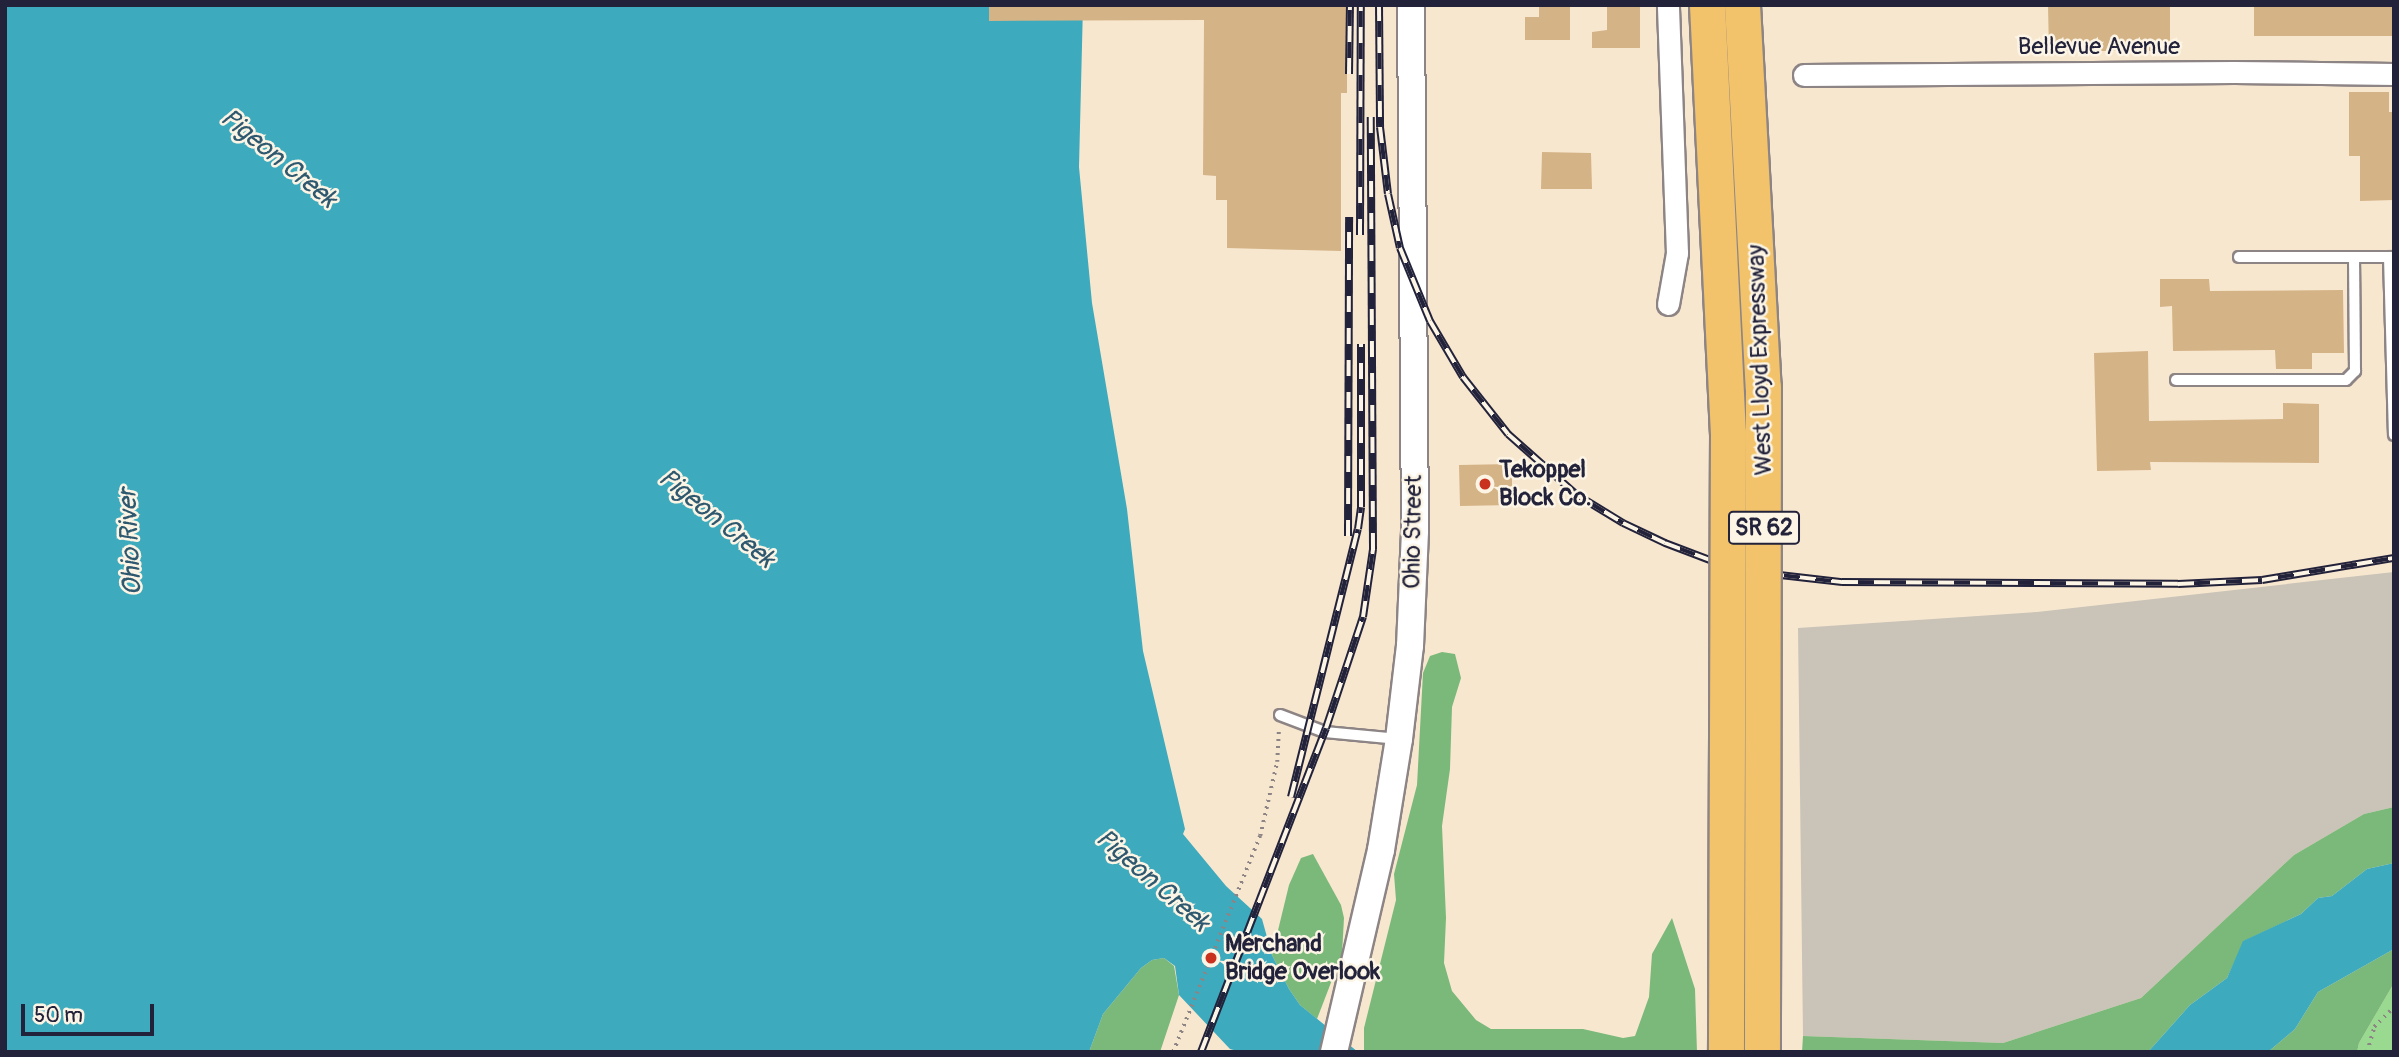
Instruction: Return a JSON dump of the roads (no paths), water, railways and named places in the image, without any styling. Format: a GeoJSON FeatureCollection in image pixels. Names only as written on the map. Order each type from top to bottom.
{"type":"FeatureCollection","features":[{"type":"Feature","properties":{"kind":"highway","name":"West Lloyd Expressway"},"geometry":{"type":"LineString","coordinates":[[1707,5],[1728,433],[1726,1052]]}},
{"type":"Feature","properties":{"kind":"highway","name":"West Lloyd Expressway"},"geometry":{"type":"LineString","coordinates":[[1742,5],[1763,412],[1762,1052]]}},
{"type":"Feature","properties":{"kind":"street","name":"Ohio Street"},"geometry":{"type":"LineString","coordinates":[[1334,1052],[1381,850],[1399,739],[1410,646],[1415,531],[1411,5]]}},
{"type":"Feature","properties":{"kind":"street"},"geometry":{"type":"LineString","coordinates":[[1668,5],[1677,253],[1668,303]]}},
{"type":"Feature","properties":{"kind":"street","name":"Bellevue Avenue"},"geometry":{"type":"LineString","coordinates":[[1804,75],[2235,72],[2394,74]]}},
{"type":"Feature","properties":{"kind":"lane"},"geometry":{"type":"LineString","coordinates":[[2239,257],[2392,257],[2394,435]]}},
{"type":"Feature","properties":{"kind":"lane"},"geometry":{"type":"LineString","coordinates":[[2176,380],[2346,380],[2355,372],[2354,257]]}},
{"type":"Feature","properties":{"kind":"lane"},"geometry":{"type":"LineString","coordinates":[[1280,715],[1325,732],[1399,739]]}},
{"type":"Feature","properties":{"kind":"water"},"geometry":{"type":"Polygon","coordinates":[[[5,5],[1083,5],[1079,167],[1092,303],[1127,509],[1143,651],[1185,829],[1183,834],[1226,886],[1262,919],[1272,955],[1300,1005],[1358,1052],[1241,1052],[1230,1049],[1179,995],[1175,966],[1164,958],[1152,960],[1141,968],[1103,1014],[1089,1052],[5,1052],[5,5]]]}},
{"type":"Feature","properties":{"kind":"water"},"geometry":{"type":"Polygon","coordinates":[[[2394,863],[2394,949],[2318,992],[2295,1029],[2268,1052],[2148,1052],[2190,1005],[2227,978],[2243,941],[2301,914],[2318,898],[2332,896],[2367,869],[2394,863]]]}},
{"type":"Feature","properties":{"kind":"railway"},"geometry":{"type":"LineString","coordinates":[[1349,74],[1350,5]]}},
{"type":"Feature","properties":{"kind":"railway"},"geometry":{"type":"LineString","coordinates":[[1360,235],[1361,5]]}},
{"type":"Feature","properties":{"kind":"railway"},"geometry":{"type":"LineString","coordinates":[[1379,5],[1380,127],[1388,194],[1400,248],[1430,321],[1463,377],[1508,434],[1577,495],[1623,523],[1665,543],[1736,570],[1842,582],[2178,584],[2262,580],[2394,558]]}},
{"type":"Feature","properties":{"kind":"railway"},"geometry":{"type":"LineString","coordinates":[[1201,1052],[1326,728],[1363,617],[1373,549],[1371,117]]}},
{"type":"Feature","properties":{"kind":"railway"},"geometry":{"type":"LineString","coordinates":[[1348,536],[1349,217]]}},
{"type":"Feature","properties":{"kind":"railway"},"geometry":{"type":"LineString","coordinates":[[1291,797],[1358,529],[1361,507],[1361,344]]}},
{"type":"Feature","properties":{"kind":"place","name":"Tekoppel Block Co."},"geometry":{"type":"Point","coordinates":[1485,484]}},
{"type":"Feature","properties":{"kind":"place","name":"Merchand Bridge Overlook"},"geometry":{"type":"Point","coordinates":[1211,958]}},
{"type":"Feature","properties":{"kind":"water label","name":"Pigeon Creek"},"geometry":{"type":"Point","coordinates":[278,159]}},
{"type":"Feature","properties":{"kind":"water label","name":"Pigeon Creek"},"geometry":{"type":"Point","coordinates":[716,519]}},
{"type":"Feature","properties":{"kind":"water label","name":"Ohio River"},"geometry":{"type":"Point","coordinates":[131,542]}},
{"type":"Feature","properties":{"kind":"water label","name":"Pigeon Creek"},"geometry":{"type":"Point","coordinates":[1152,881]}}]}
